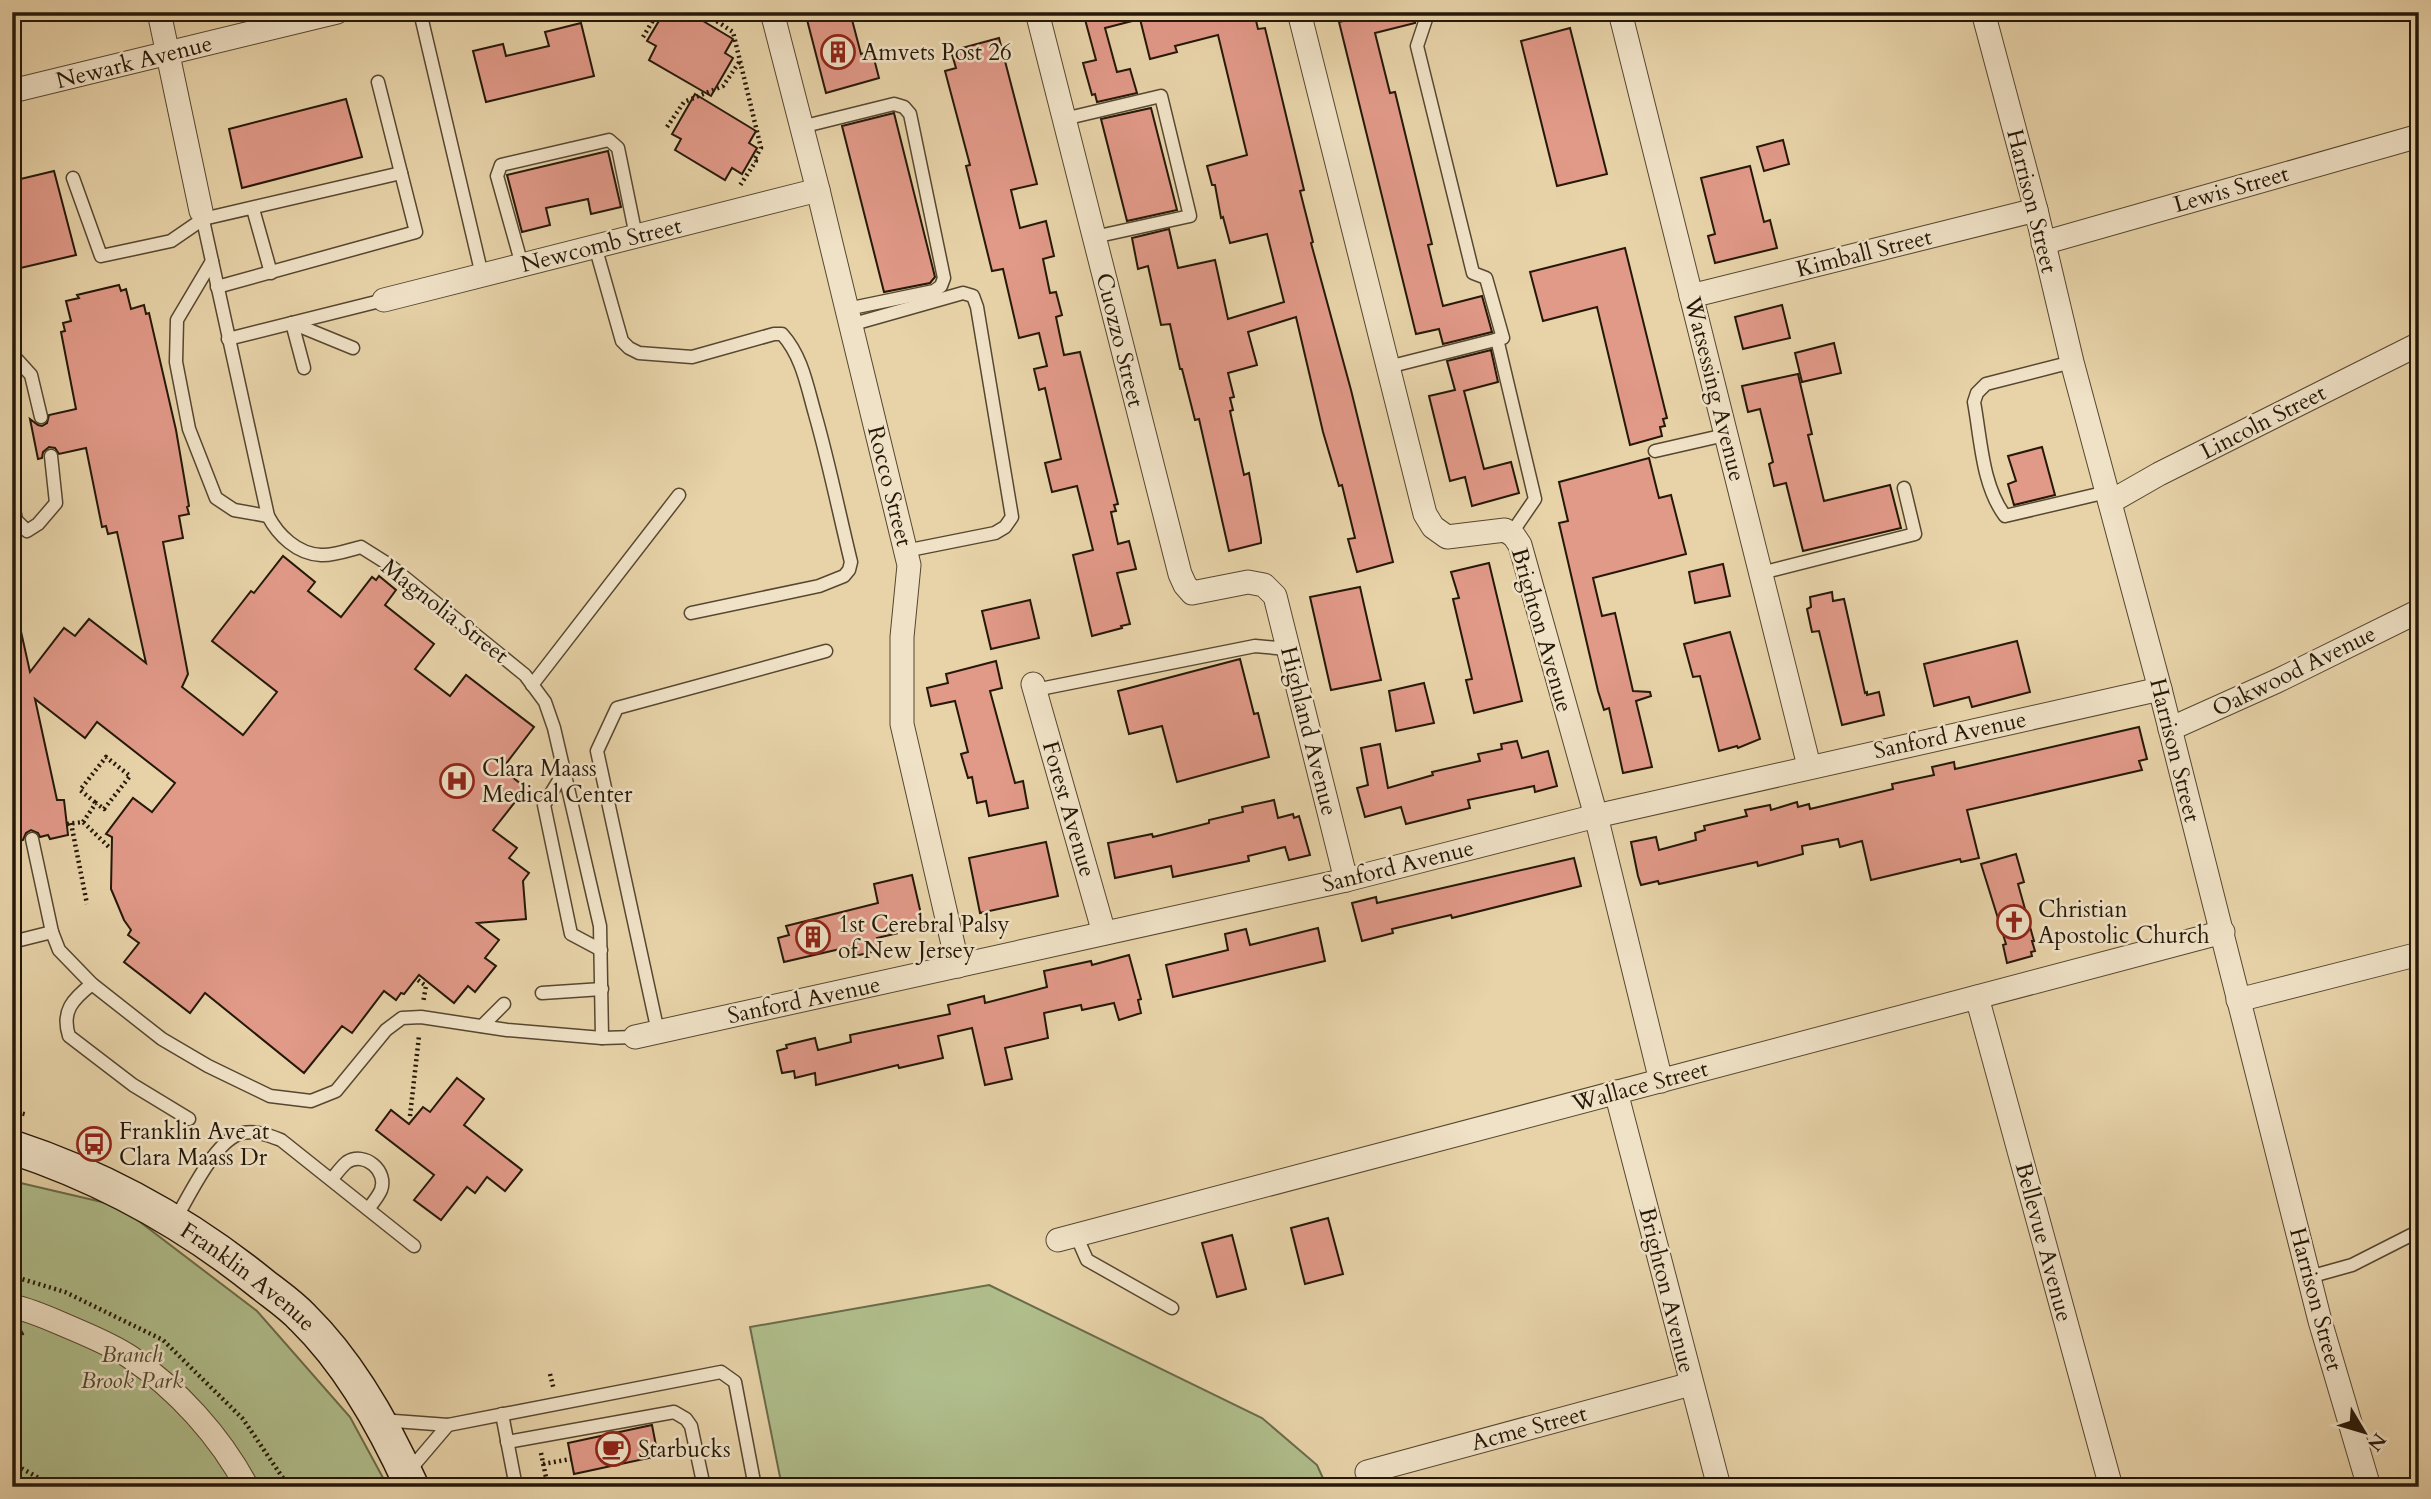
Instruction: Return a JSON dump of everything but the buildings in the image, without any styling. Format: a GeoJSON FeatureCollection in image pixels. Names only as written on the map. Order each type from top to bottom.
{"type":"FeatureCollection","features":[{"type":"Feature","properties":{"kind":"main road","name":"Franklin Avenue"},"geometry":{"type":"LineString","coordinates":[[12,1147],[53,1160],[125,1193],[241,1267],[303,1317],[347,1370],[409,1481]]}},
{"type":"Feature","properties":{"kind":"street","name":"Magnolia Street"},"geometry":{"type":"LineString","coordinates":[[159,12],[202,215]]}},
{"type":"Feature","properties":{"kind":"street","name":"Newark Avenue"},"geometry":{"type":"LineString","coordinates":[[12,91],[337,12]]}},
{"type":"Feature","properties":{"kind":"street","name":"Rocco Street"},"geometry":{"type":"LineString","coordinates":[[772,12],[909,565],[902,637],[902,724],[958,966]]}},
{"type":"Feature","properties":{"kind":"street","name":"Cuozzo Street"},"geometry":{"type":"LineString","coordinates":[[1037,12],[1180,574],[1192,593],[1248,582],[1265,585]]}},
{"type":"Feature","properties":{"kind":"street","name":"Brighton Avenue"},"geometry":{"type":"LineString","coordinates":[[1299,12],[1425,514],[1433,527],[1447,537],[1505,530],[1520,545],[1595,816],[1661,1081]]}},
{"type":"Feature","properties":{"kind":"street","name":"Watsessing Avenue"},"geometry":{"type":"LineString","coordinates":[[1620,12],[1810,766]]}},
{"type":"Feature","properties":{"kind":"street","name":"Harrison Street"},"geometry":{"type":"LineString","coordinates":[[1983,12],[2036,211],[2072,362],[2160,689],[2309,1277],[2369,1487]]}},
{"type":"Feature","properties":{"kind":"street","name":"Lewis Street"},"geometry":{"type":"LineString","coordinates":[[2043,243],[2419,136]]}},
{"type":"Feature","properties":{"kind":"street","name":"Newcomb Street"},"geometry":{"type":"LineString","coordinates":[[384,300],[818,190]]}},
{"type":"Feature","properties":{"kind":"street","name":"Kimball Street"},"geometry":{"type":"LineString","coordinates":[[1691,296],[2036,211]]}},
{"type":"Feature","properties":{"kind":"street","name":"Lincoln Street"},"geometry":{"type":"LineString","coordinates":[[2108,497],[2419,344]]}},
{"type":"Feature","properties":{"kind":"street","name":"Highland Avenue"},"geometry":{"type":"LineString","coordinates":[[1265,585],[1275,596],[1346,880]]}},
{"type":"Feature","properties":{"kind":"street","name":"Oakwood Avenue"},"geometry":{"type":"LineString","coordinates":[[2170,729],[2277,681],[2419,611]]}},
{"type":"Feature","properties":{"kind":"street","name":"Forest Avenue"},"geometry":{"type":"LineString","coordinates":[[1034,687],[1104,933]]}},
{"type":"Feature","properties":{"kind":"street","name":"Sanford Avenue"},"geometry":{"type":"LineString","coordinates":[[635,1037],[1346,880],[1595,816],[2160,689]]}},
{"type":"Feature","properties":{"kind":"street","name":"Wallace Street"},"geometry":{"type":"LineString","coordinates":[[1067,1238],[2222,932]]}},
{"type":"Feature","properties":{"kind":"street"},"geometry":{"type":"LineString","coordinates":[[2238,1000],[2419,954]]}},
{"type":"Feature","properties":{"kind":"street","name":"Bellevue Avenue"},"geometry":{"type":"LineString","coordinates":[[1977,997],[2111,1487]]}},
{"type":"Feature","properties":{"kind":"street","name":"Brighton Avenue"},"geometry":{"type":"LineString","coordinates":[[1616,1093],[1719,1487]]}},
{"type":"Feature","properties":{"kind":"street"},"geometry":{"type":"LineString","coordinates":[[12,1306],[97,1339],[155,1376],[193,1411],[239,1470],[247,1487]]}},
{"type":"Feature","properties":{"kind":"street","name":"Acme Street"},"geometry":{"type":"LineString","coordinates":[[1371,1479],[1691,1384]]}},
{"type":"Feature","properties":{"kind":"lane"},"geometry":{"type":"LineString","coordinates":[[420,12],[482,275]]}},
{"type":"Feature","properties":{"kind":"lane"},"geometry":{"type":"LineString","coordinates":[[1388,367],[1503,338],[1486,278],[1473,273],[1417,46],[1426,19],[1424,12]]}},
{"type":"Feature","properties":{"kind":"lane"},"geometry":{"type":"LineString","coordinates":[[217,287],[416,232],[378,82]]}},
{"type":"Feature","properties":{"kind":"lane"},"geometry":{"type":"LineString","coordinates":[[1064,119],[1161,96],[1190,216],[1094,237]]}},
{"type":"Feature","properties":{"kind":"lane"},"geometry":{"type":"LineString","coordinates":[[801,127],[894,104],[904,107],[910,114],[944,278],[941,286],[934,291],[849,317]]}},
{"type":"Feature","properties":{"kind":"lane"},"geometry":{"type":"LineString","coordinates":[[522,265],[497,176],[501,165],[609,140],[618,148],[636,236]]}},
{"type":"Feature","properties":{"kind":"lane"},"geometry":{"type":"LineString","coordinates":[[73,178],[101,256],[171,241],[202,215],[253,209],[401,173]]}},
{"type":"Feature","properties":{"kind":"lane"},"geometry":{"type":"LineString","coordinates":[[253,209],[271,273]]}},
{"type":"Feature","properties":{"kind":"lane","name":"Magnolia Street"},"geometry":{"type":"LineString","coordinates":[[202,215],[268,516],[277,533],[302,550],[322,556],[361,547],[388,564],[525,675],[545,702],[600,926],[603,1038]]}},
{"type":"Feature","properties":{"kind":"lane"},"geometry":{"type":"LineString","coordinates":[[596,246],[622,341],[639,353],[692,357],[782,334],[791,344],[800,363],[826,456],[851,562],[844,576],[819,586],[691,613]]}},
{"type":"Feature","properties":{"kind":"lane"},"geometry":{"type":"LineString","coordinates":[[212,261],[177,320],[176,362],[189,429],[216,498],[234,510],[268,516]]}},
{"type":"Feature","properties":{"kind":"lane"},"geometry":{"type":"LineString","coordinates":[[849,317],[963,293],[973,296],[977,307],[1012,517],[1005,527],[995,533],[905,551]]}},
{"type":"Feature","properties":{"kind":"lane"},"geometry":{"type":"LineString","coordinates":[[228,339],[384,300]]}},
{"type":"Feature","properties":{"kind":"lane"},"geometry":{"type":"LineString","coordinates":[[292,323],[353,348]]}},
{"type":"Feature","properties":{"kind":"lane"},"geometry":{"type":"LineString","coordinates":[[292,323],[304,368]]}},
{"type":"Feature","properties":{"kind":"lane"},"geometry":{"type":"LineString","coordinates":[[1497,338],[1535,499],[1511,534]]}},
{"type":"Feature","properties":{"kind":"lane"},"geometry":{"type":"LineString","coordinates":[[12,354],[31,375],[41,416]]}},
{"type":"Feature","properties":{"kind":"lane"},"geometry":{"type":"LineString","coordinates":[[2072,362],[1986,384],[1977,393],[1975,402],[1989,486],[1997,507],[2005,516],[2108,497]]}},
{"type":"Feature","properties":{"kind":"lane"},"geometry":{"type":"LineString","coordinates":[[1655,451],[1725,435]]}},
{"type":"Feature","properties":{"kind":"lane"},"geometry":{"type":"LineString","coordinates":[[12,499],[16,520],[27,531],[38,524],[55,503],[51,456]]}},
{"type":"Feature","properties":{"kind":"lane"},"geometry":{"type":"LineString","coordinates":[[1761,573],[1915,534],[1904,488]]}},
{"type":"Feature","properties":{"kind":"lane"},"geometry":{"type":"LineString","coordinates":[[532,685],[679,495]]}},
{"type":"Feature","properties":{"kind":"lane"},"geometry":{"type":"LineString","coordinates":[[1034,687],[1255,646],[1289,649]]}},
{"type":"Feature","properties":{"kind":"lane"},"geometry":{"type":"LineString","coordinates":[[658,1032],[597,751],[617,708],[826,651]]}},
{"type":"Feature","properties":{"kind":"lane"},"geometry":{"type":"LineString","coordinates":[[564,772],[544,805],[570,934],[601,950]]}},
{"type":"Feature","properties":{"kind":"lane"},"geometry":{"type":"LineString","coordinates":[[32,839],[52,932],[60,950],[92,984],[162,1039],[208,1066],[270,1096],[311,1101],[336,1091],[386,1030],[402,1018],[421,1017],[603,1038],[635,1037]]}},
{"type":"Feature","properties":{"kind":"lane"},"geometry":{"type":"LineString","coordinates":[[12,942],[52,932]]}},
{"type":"Feature","properties":{"kind":"lane"},"geometry":{"type":"LineString","coordinates":[[92,984],[79,994],[69,1007],[64,1023],[69,1036],[133,1085],[189,1119]]}},
{"type":"Feature","properties":{"kind":"lane"},"geometry":{"type":"LineString","coordinates":[[542,993],[602,989]]}},
{"type":"Feature","properties":{"kind":"lane"},"geometry":{"type":"LineString","coordinates":[[482,1026],[504,1004]]}},
{"type":"Feature","properties":{"kind":"lane"},"geometry":{"type":"LineString","coordinates":[[174,1222],[225,1141],[242,1133],[265,1134],[281,1140],[414,1246]]}},
{"type":"Feature","properties":{"kind":"lane"},"geometry":{"type":"LineString","coordinates":[[332,1179],[348,1162],[362,1159],[376,1165],[382,1176],[381,1190],[368,1209]]}},
{"type":"Feature","properties":{"kind":"lane"},"geometry":{"type":"LineString","coordinates":[[2309,1277],[2352,1265],[2419,1231]]}},
{"type":"Feature","properties":{"kind":"lane"},"geometry":{"type":"LineString","coordinates":[[1067,1238],[1087,1260],[1172,1308]]}},
{"type":"Feature","properties":{"kind":"lane"},"geometry":{"type":"LineString","coordinates":[[376,1419],[448,1424],[721,1373],[735,1382],[755,1487]]}},
{"type":"Feature","properties":{"kind":"lane"},"geometry":{"type":"LineString","coordinates":[[507,1442],[674,1412],[686,1419],[691,1426],[704,1487]]}},
{"type":"Feature","properties":{"kind":"lane"},"geometry":{"type":"LineString","coordinates":[[502,1414],[516,1487]]}},
{"type":"Feature","properties":{"kind":"lane"},"geometry":{"type":"LineString","coordinates":[[409,1481],[448,1424]]}},
{"type":"Feature","properties":{"kind":"path"},"geometry":{"type":"LineString","coordinates":[[643,37],[658,12]]}},
{"type":"Feature","properties":{"kind":"path"},"geometry":{"type":"LineString","coordinates":[[703,12],[733,32],[761,148],[754,159],[756,161],[736,190]]}},
{"type":"Feature","properties":{"kind":"path"},"geometry":{"type":"LineString","coordinates":[[667,127],[684,102],[723,86],[740,60]]}},
{"type":"Feature","properties":{"kind":"path"},"geometry":{"type":"LineString","coordinates":[[106,757],[130,776],[104,809],[96,803],[80,790],[106,757]]}},
{"type":"Feature","properties":{"kind":"path"},"geometry":{"type":"LineString","coordinates":[[83,822],[96,803]]}},
{"type":"Feature","properties":{"kind":"path"},"geometry":{"type":"LineString","coordinates":[[87,904],[69,823],[83,822],[111,849]]}},
{"type":"Feature","properties":{"kind":"path"},"geometry":{"type":"LineString","coordinates":[[418,981],[426,986],[423,1003]]}},
{"type":"Feature","properties":{"kind":"path"},"geometry":{"type":"LineString","coordinates":[[410,1116],[419,1036]]}},
{"type":"Feature","properties":{"kind":"path"},"geometry":{"type":"LineString","coordinates":[[12,1111],[28,1115]]}},
{"type":"Feature","properties":{"kind":"path"},"geometry":{"type":"LineString","coordinates":[[550,1374],[554,1390]]}},
{"type":"Feature","properties":{"kind":"path"},"geometry":{"type":"LineString","coordinates":[[539,1445],[548,1487]]}},
{"type":"Feature","properties":{"kind":"path"},"geometry":{"type":"LineString","coordinates":[[543,1464],[571,1459]]}},
{"type":"Feature","properties":{"kind":"path"},"geometry":{"type":"LineString","coordinates":[[12,1463],[55,1487]]}},
{"type":"Feature","properties":{"kind":"path"},"geometry":{"type":"LineString","coordinates":[[12,1474],[20,1487]]}},
{"type":"Feature","properties":{"kind":"green space","name":"Branch Brook Park"},"geometry":{"type":"Polygon","coordinates":[[[12,1181],[119,1206],[257,1311],[350,1417],[388,1487],[12,1487],[12,1181]]]}},
{"type":"Feature","properties":{"kind":"green space"},"geometry":{"type":"Polygon","coordinates":[[[989,1285],[1262,1418],[1317,1465],[1327,1487],[782,1487],[750,1327],[989,1285]]]}},
{"type":"Feature","properties":{"kind":"place","name":"Amvets Post 26"},"geometry":{"type":"Point","coordinates":[838,52]}},
{"type":"Feature","properties":{"kind":"place","name":"Clara Maass Medical Center"},"geometry":{"type":"Point","coordinates":[457,781]}},
{"type":"Feature","properties":{"kind":"place","name":"Christian Apostolic Church"},"geometry":{"type":"Point","coordinates":[2014,922]}},
{"type":"Feature","properties":{"kind":"place","name":"1st Cerebral Palsy of New Jersey"},"geometry":{"type":"Point","coordinates":[813,937]}},
{"type":"Feature","properties":{"kind":"place","name":"Franklin Ave at Clara Maass Dr"},"geometry":{"type":"Point","coordinates":[94,1144]}},
{"type":"Feature","properties":{"kind":"place","name":"Starbucks"},"geometry":{"type":"Point","coordinates":[613,1449]}}]}
